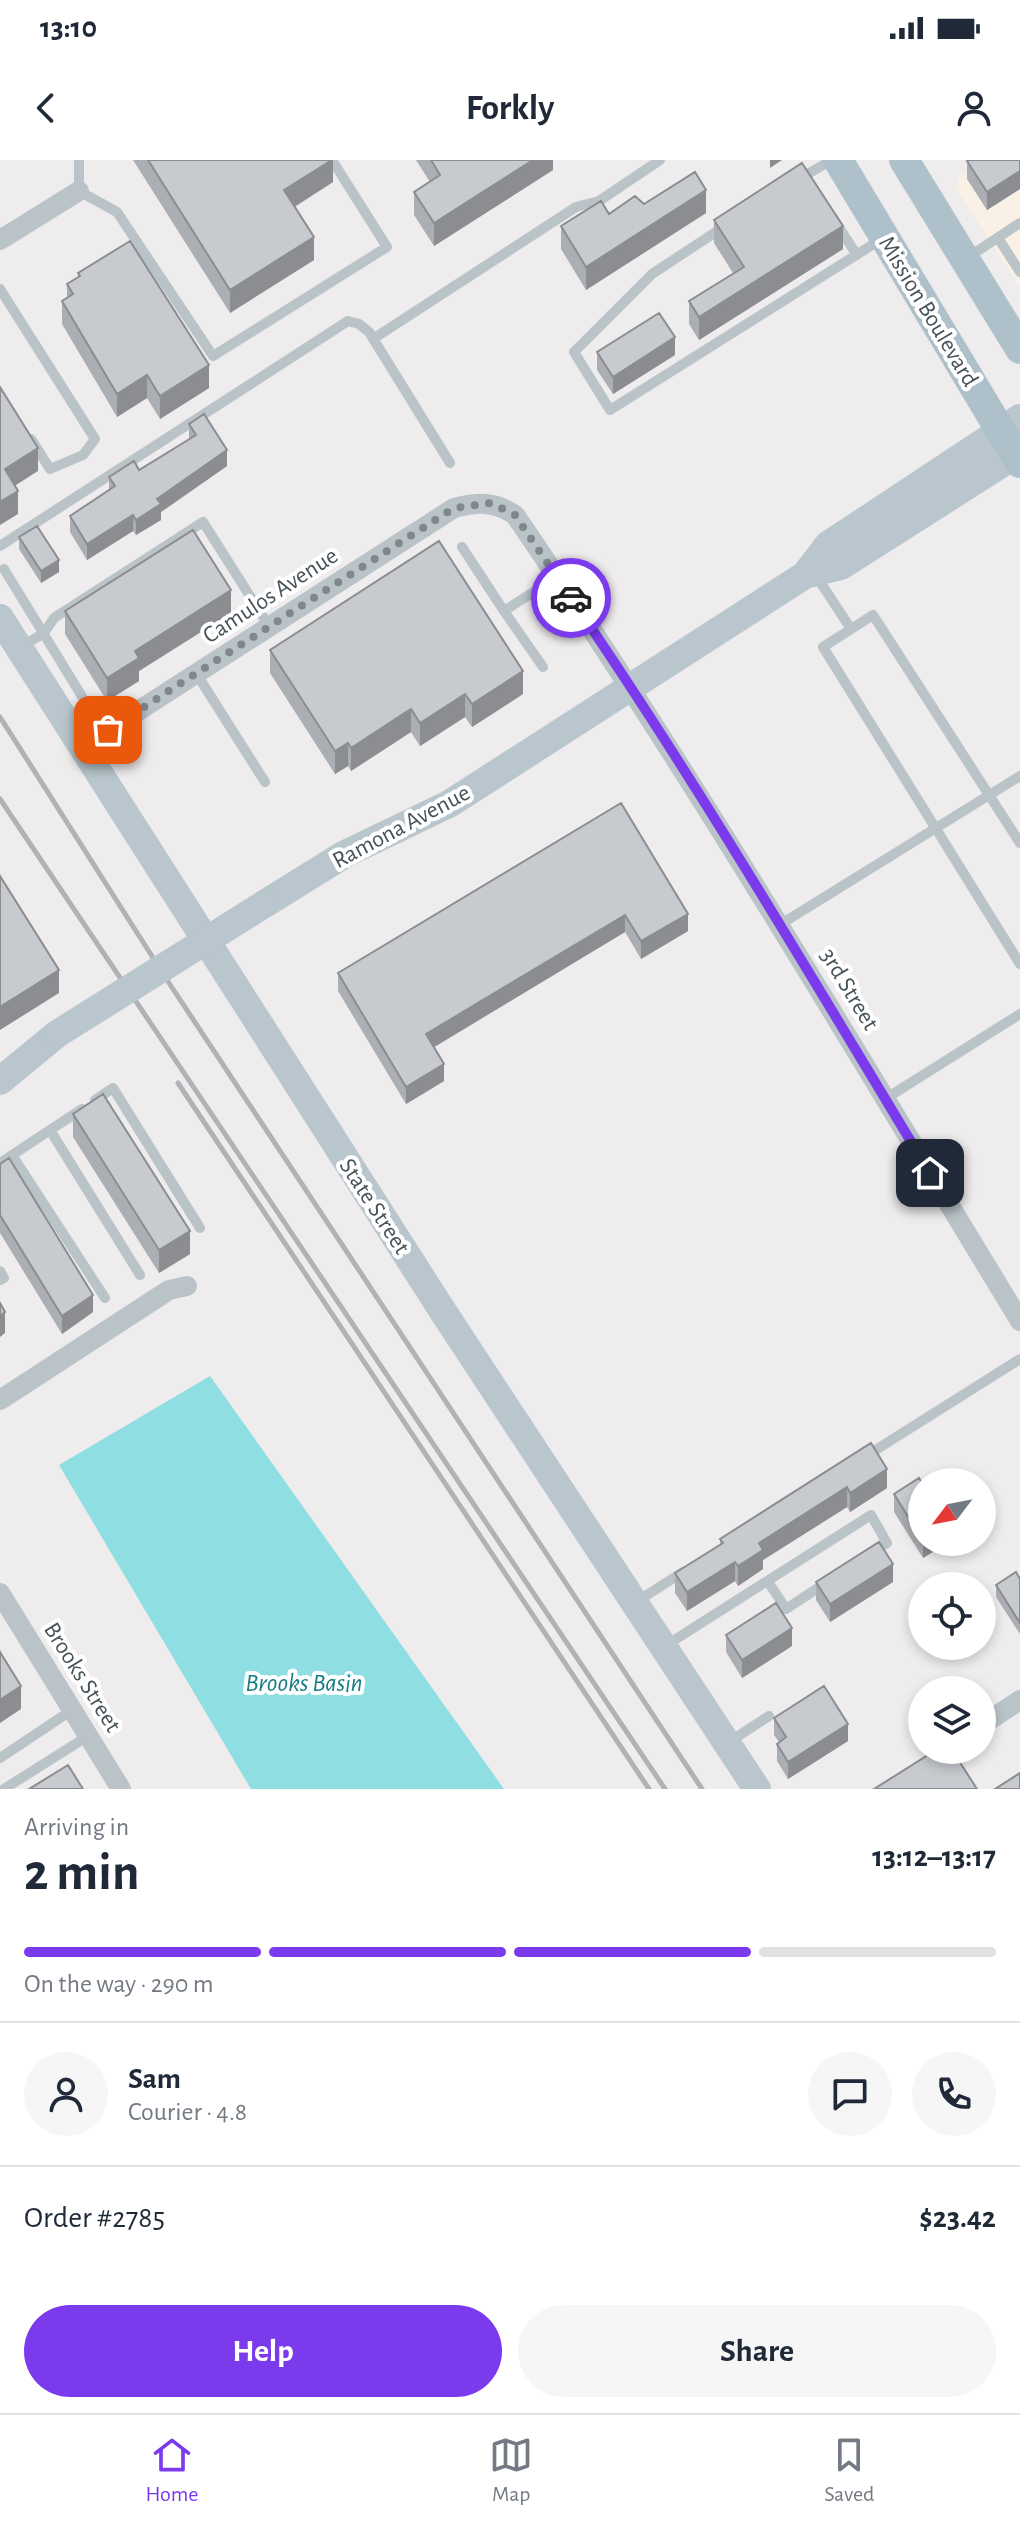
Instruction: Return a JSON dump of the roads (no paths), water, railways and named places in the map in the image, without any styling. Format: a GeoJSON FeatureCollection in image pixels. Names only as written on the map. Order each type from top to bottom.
{"type":"FeatureCollection","features":[{"type":"Feature","properties":{"kind":"main road","name":"Mission Boulevard"},"geometry":{"type":"LineString","coordinates":[[838,160],[1015,444]]}},
{"type":"Feature","properties":{"kind":"main road"},"geometry":{"type":"LineString","coordinates":[[904,160],[1020,349]]}},
{"type":"Feature","properties":{"kind":"street"},"geometry":{"type":"LineString","coordinates":[[0,240],[79,191]]}},
{"type":"Feature","properties":{"kind":"street","name":"Ramona Avenue"},"geometry":{"type":"LineString","coordinates":[[0,1081],[57,1034],[266,903],[345,854],[449,804],[810,574],[828,545],[1015,444]]}},
{"type":"Feature","properties":{"kind":"street","name":"3rd Street"},"geometry":{"type":"LineString","coordinates":[[491,503],[515,515],[632,686],[781,924],[1020,1321]]}},
{"type":"Feature","properties":{"kind":"street","name":"Camulos Avenue"},"geometry":{"type":"LineString","coordinates":[[82,747],[454,508],[491,503]]}},
{"type":"Feature","properties":{"kind":"street","name":"State Street"},"geometry":{"type":"LineString","coordinates":[[0,618],[442,1310],[757,1789]]}},
{"type":"Feature","properties":{"kind":"street"},"geometry":{"type":"LineString","coordinates":[[0,1400],[169,1290],[187,1286]]}},
{"type":"Feature","properties":{"kind":"street","name":"Brooks Street"},"geometry":{"type":"LineString","coordinates":[[0,1593],[121,1789]]}},
{"type":"Feature","properties":{"kind":"street"},"geometry":{"type":"LineString","coordinates":[[996,1716],[1020,1700]]}},
{"type":"Feature","properties":{"kind":"lane"},"geometry":{"type":"LineString","coordinates":[[79,160],[79,191],[117,212],[213,356],[387,247],[332,160]]}},
{"type":"Feature","properties":{"kind":"lane"},"geometry":{"type":"LineString","coordinates":[[373,339],[576,207],[599,201],[660,160]]}},
{"type":"Feature","properties":{"kind":"lane"},"geometry":{"type":"LineString","coordinates":[[793,182],[832,160]]}},
{"type":"Feature","properties":{"kind":"lane"},"geometry":{"type":"LineString","coordinates":[[806,175],[814,188]]}},
{"type":"Feature","properties":{"kind":"lane"},"geometry":{"type":"LineString","coordinates":[[741,215],[652,274],[574,352],[610,410],[885,237]]}},
{"type":"Feature","properties":{"kind":"lane"},"geometry":{"type":"LineString","coordinates":[[831,215],[857,255]]}},
{"type":"Feature","properties":{"kind":"lane"},"geometry":{"type":"LineString","coordinates":[[965,259],[1020,223]]}},
{"type":"Feature","properties":{"kind":"lane"},"geometry":{"type":"LineString","coordinates":[[998,238],[1020,272]]}},
{"type":"Feature","properties":{"kind":"lane"},"geometry":{"type":"LineString","coordinates":[[0,289],[95,439],[83,455],[50,469],[26,431]]}},
{"type":"Feature","properties":{"kind":"lane"},"geometry":{"type":"LineString","coordinates":[[0,546],[348,321],[359,324],[373,339],[450,463]]}},
{"type":"Feature","properties":{"kind":"lane"},"geometry":{"type":"LineString","coordinates":[[19,648],[44,633],[54,618],[203,522],[269,626]]}},
{"type":"Feature","properties":{"kind":"lane"},"geometry":{"type":"LineString","coordinates":[[462,547],[543,667]]}},
{"type":"Feature","properties":{"kind":"lane"},"geometry":{"type":"LineString","coordinates":[[4,569],[86,703]]}},
{"type":"Feature","properties":{"kind":"lane"},"geometry":{"type":"LineString","coordinates":[[810,574],[851,629]]}},
{"type":"Feature","properties":{"kind":"lane"},"geometry":{"type":"LineString","coordinates":[[504,611],[557,577]]}},
{"type":"Feature","properties":{"kind":"lane"},"geometry":{"type":"LineString","coordinates":[[1020,843],[873,615],[823,647],[1020,964]]}},
{"type":"Feature","properties":{"kind":"lane"},"geometry":{"type":"LineString","coordinates":[[196,673],[265,782]]}},
{"type":"Feature","properties":{"kind":"lane"},"geometry":{"type":"LineString","coordinates":[[781,924],[1020,776]]}},
{"type":"Feature","properties":{"kind":"lane"},"geometry":{"type":"LineString","coordinates":[[885,1099],[1020,1014]]}},
{"type":"Feature","properties":{"kind":"lane"},"geometry":{"type":"LineString","coordinates":[[0,1163],[113,1088],[200,1228]]}},
{"type":"Feature","properties":{"kind":"lane"},"geometry":{"type":"LineString","coordinates":[[50,1130],[140,1275]]}},
{"type":"Feature","properties":{"kind":"lane"},"geometry":{"type":"LineString","coordinates":[[12,1155],[105,1298]]}},
{"type":"Feature","properties":{"kind":"lane"},"geometry":{"type":"LineString","coordinates":[[0,1271],[4,1278],[0,1280]]}},
{"type":"Feature","properties":{"kind":"lane"},"geometry":{"type":"LineString","coordinates":[[860,1460],[1020,1359]]}},
{"type":"Feature","properties":{"kind":"lane"},"geometry":{"type":"LineString","coordinates":[[664,1647],[769,1583],[871,1515],[887,1543],[862,1559]]}},
{"type":"Feature","properties":{"kind":"lane"},"geometry":{"type":"LineString","coordinates":[[634,1603],[688,1569]]}},
{"type":"Feature","properties":{"kind":"lane"},"geometry":{"type":"LineString","coordinates":[[769,1583],[786,1609],[837,1576]]}},
{"type":"Feature","properties":{"kind":"lane"},"geometry":{"type":"LineString","coordinates":[[0,1758],[72,1710]]}},
{"type":"Feature","properties":{"kind":"lane"},"geometry":{"type":"LineString","coordinates":[[727,1743],[769,1716]]}},
{"type":"Feature","properties":{"kind":"lane"},"geometry":{"type":"LineString","coordinates":[[4,1789],[88,1736]]}},
{"type":"Feature","properties":{"kind":"water","name":"Brooks Basin"},"geometry":{"type":"Polygon","coordinates":[[[210,1376],[504,1789],[251,1789],[59,1465],[210,1376]]]}},
{"type":"Feature","properties":{"kind":"railway"},"geometry":{"type":"LineString","coordinates":[[0,717],[169,983],[702,1789]]}},
{"type":"Feature","properties":{"kind":"railway"},"geometry":{"type":"LineString","coordinates":[[0,799],[665,1789]]}},
{"type":"Feature","properties":{"kind":"railway"},"geometry":{"type":"LineString","coordinates":[[178,1083],[649,1789]]}}]}
